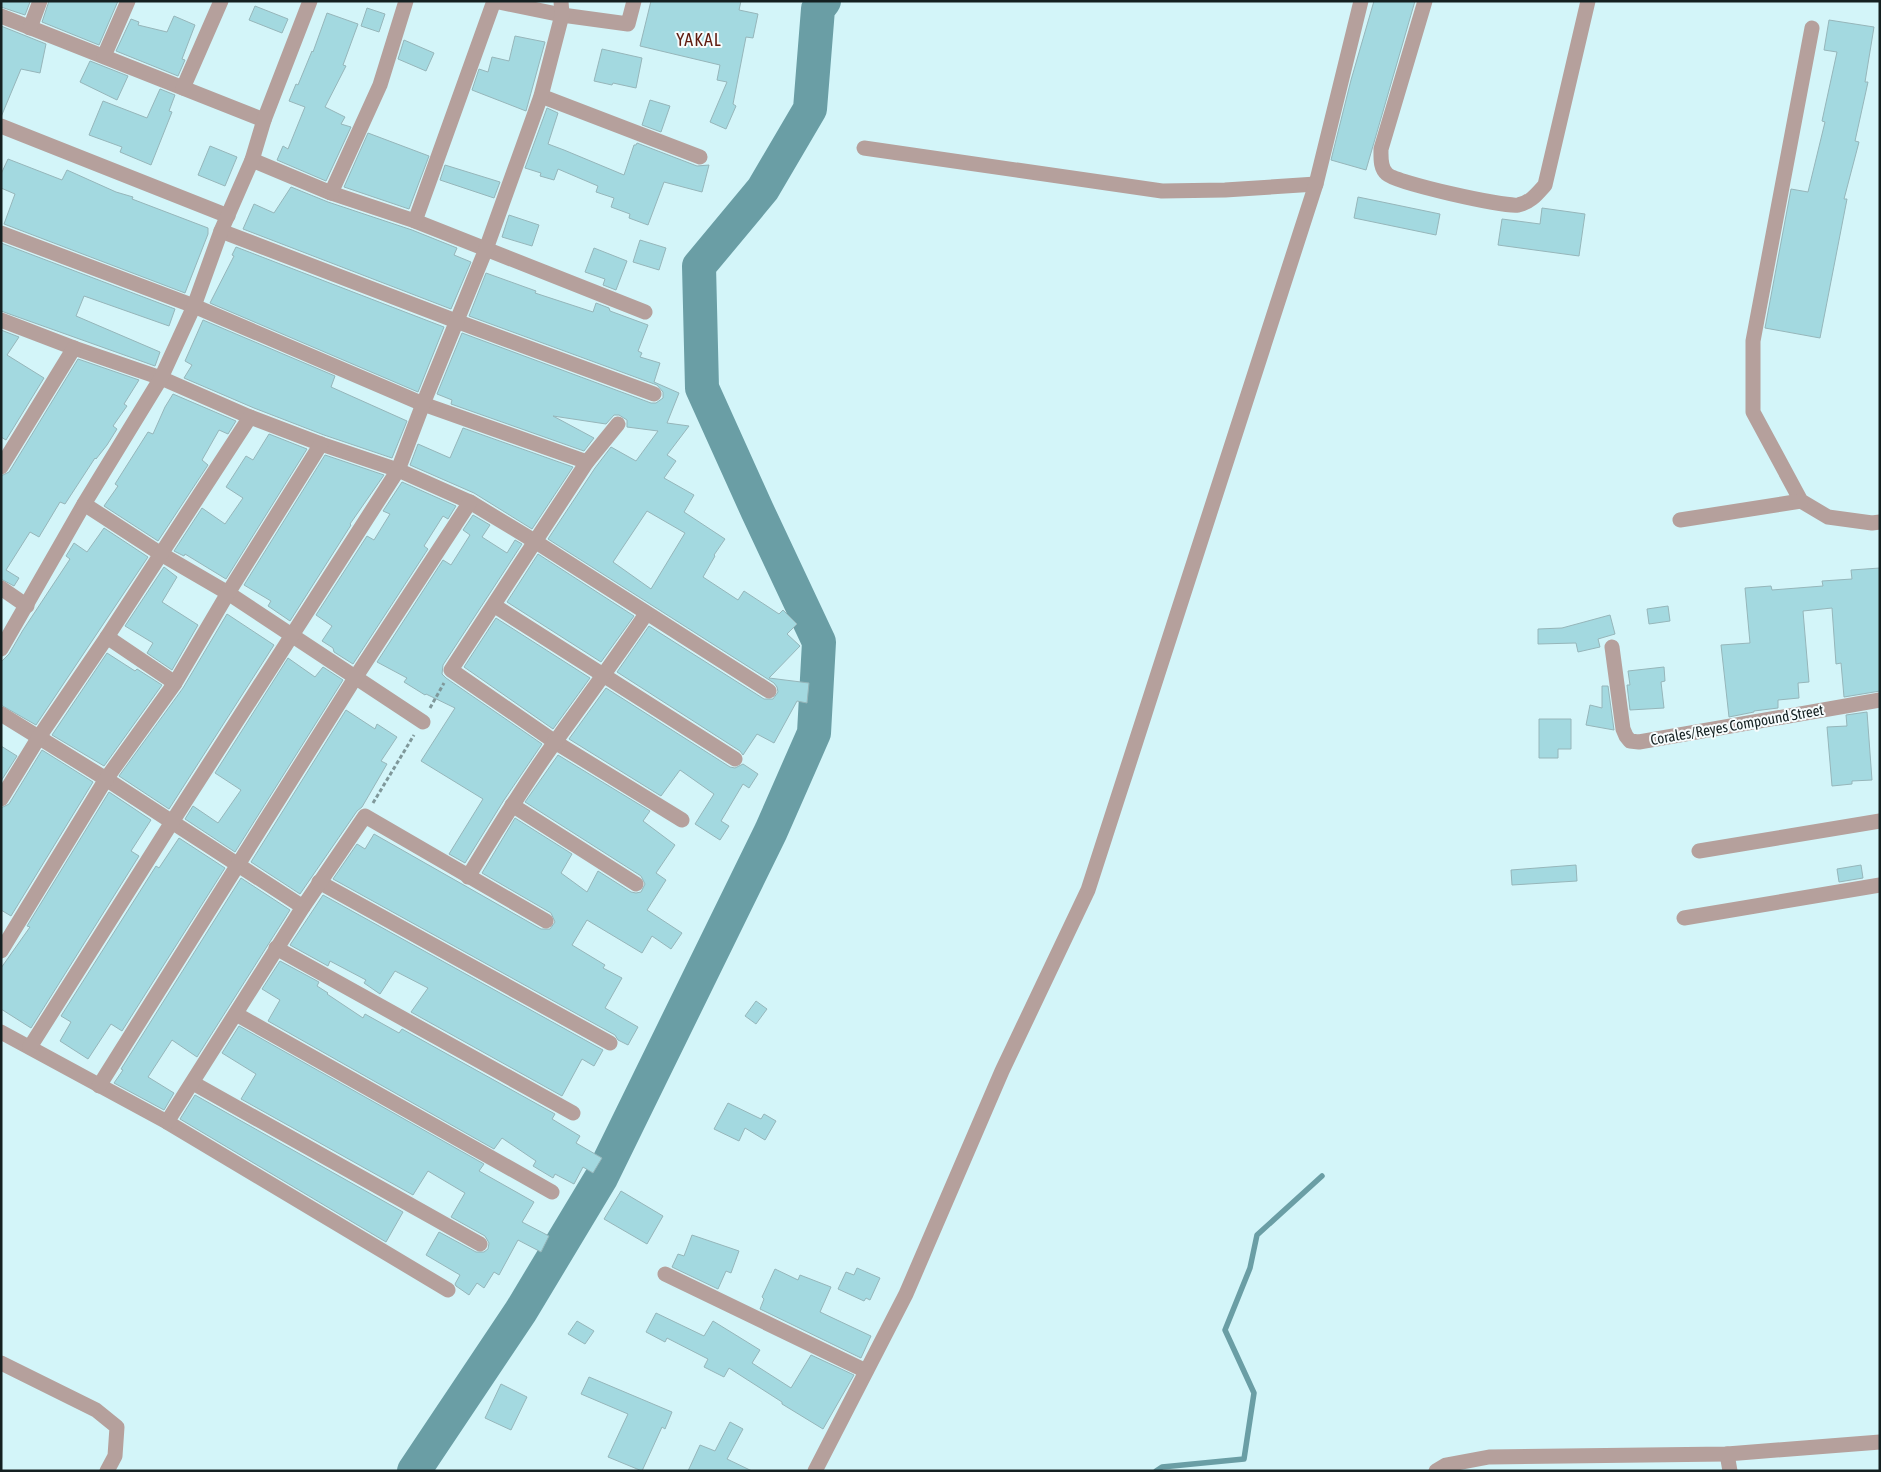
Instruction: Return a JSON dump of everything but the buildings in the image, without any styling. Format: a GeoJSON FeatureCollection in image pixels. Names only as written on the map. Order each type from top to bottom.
{"type":"FeatureCollection","features":[{"type":"Feature","properties":{"kind":"street"},"geometry":{"type":"LineString","coordinates":[[30,28],[40,1]]}},
{"type":"Feature","properties":{"kind":"street"},"geometry":{"type":"LineString","coordinates":[[104,56],[128,1]]}},
{"type":"Feature","properties":{"kind":"street"},"geometry":{"type":"LineString","coordinates":[[183,88],[221,1]]}},
{"type":"Feature","properties":{"kind":"street"},"geometry":{"type":"LineString","coordinates":[[1,649],[84,504],[162,378],[194,306],[221,231],[252,160],[264,120],[310,1]]}},
{"type":"Feature","properties":{"kind":"street"},"geometry":{"type":"LineString","coordinates":[[331,193],[380,85],[406,1]]}},
{"type":"Feature","properties":{"kind":"street"},"geometry":{"type":"LineString","coordinates":[[415,221],[494,1],[561,8],[628,24],[634,1]]}},
{"type":"Feature","properties":{"kind":"street"},"geometry":{"type":"LineString","coordinates":[[815,1471],[906,1294],[1002,1072],[1088,890],[1316,184],[1361,1]]}},
{"type":"Feature","properties":{"kind":"street"},"geometry":{"type":"LineString","coordinates":[[1425,1],[1381,149],[1380,162],[1387,174],[1401,181],[1492,202],[1517,205],[1533,199],[1544,185],[1588,1]]}},
{"type":"Feature","properties":{"kind":"street"},"geometry":{"type":"LineString","coordinates":[[30,1047],[398,470],[486,249],[541,96],[561,8]]}},
{"type":"Feature","properties":{"kind":"street"},"geometry":{"type":"LineString","coordinates":[[1,16],[264,120]]}},
{"type":"Feature","properties":{"kind":"street"},"geometry":{"type":"LineString","coordinates":[[1812,28],[1753,341],[1753,412],[1801,501],[1828,517],[1872,523],[1880,522]]}},
{"type":"Feature","properties":{"kind":"street"},"geometry":{"type":"LineString","coordinates":[[541,96],[700,157]]}},
{"type":"Feature","properties":{"kind":"street"},"geometry":{"type":"LineString","coordinates":[[1,126],[228,216]]}},
{"type":"Feature","properties":{"kind":"street"},"geometry":{"type":"LineString","coordinates":[[864,148],[1162,191],[1224,190],[1316,184]]}},
{"type":"Feature","properties":{"kind":"street"},"geometry":{"type":"LineString","coordinates":[[252,160],[331,193],[415,221],[645,312]]}},
{"type":"Feature","properties":{"kind":"street"},"geometry":{"type":"LineString","coordinates":[[221,231],[654,394]]}},
{"type":"Feature","properties":{"kind":"street"},"geometry":{"type":"LineString","coordinates":[[1,233],[194,306],[423,404],[587,462]]}},
{"type":"Feature","properties":{"kind":"street"},"geometry":{"type":"LineString","coordinates":[[1,320],[74,348],[162,378],[250,417],[398,470],[470,502],[769,691]]}},
{"type":"Feature","properties":{"kind":"street"},"geometry":{"type":"LineString","coordinates":[[1,467],[74,348]]}},
{"type":"Feature","properties":{"kind":"street"},"geometry":{"type":"LineString","coordinates":[[1,799],[39,737],[107,637],[250,417]]}},
{"type":"Feature","properties":{"kind":"street"},"geometry":{"type":"LineString","coordinates":[[618,424],[587,462],[451,670],[555,742],[682,820]]}},
{"type":"Feature","properties":{"kind":"street"},"geometry":{"type":"LineString","coordinates":[[1,952],[106,779],[175,683],[228,593],[321,444]]}},
{"type":"Feature","properties":{"kind":"street"},"geometry":{"type":"LineString","coordinates":[[1680,520],[1801,501]]}},
{"type":"Feature","properties":{"kind":"street"},"geometry":{"type":"LineString","coordinates":[[99,1086],[355,678],[470,502]]}},
{"type":"Feature","properties":{"kind":"street"},"geometry":{"type":"LineString","coordinates":[[84,504],[161,554],[228,593],[423,722]]}},
{"type":"Feature","properties":{"kind":"street"},"geometry":{"type":"LineString","coordinates":[[1,588],[27,606]]}},
{"type":"Feature","properties":{"kind":"street"},"geometry":{"type":"LineString","coordinates":[[494,606],[735,759]]}},
{"type":"Feature","properties":{"kind":"street"},"geometry":{"type":"LineString","coordinates":[[468,876],[512,805],[555,742],[605,676],[646,614]]}},
{"type":"Feature","properties":{"kind":"street"},"geometry":{"type":"LineString","coordinates":[[107,637],[175,683]]}},
{"type":"Feature","properties":{"kind":"street","name":"Corales/Reyes Compound Street"},"geometry":{"type":"LineString","coordinates":[[1612,648],[1623,729],[1630,741],[1639,742],[1880,700]]}},
{"type":"Feature","properties":{"kind":"street"},"geometry":{"type":"LineString","coordinates":[[1,714],[106,779],[302,906]]}},
{"type":"Feature","properties":{"kind":"street"},"geometry":{"type":"LineString","coordinates":[[512,805],[636,884]]}},
{"type":"Feature","properties":{"kind":"street"},"geometry":{"type":"LineString","coordinates":[[167,1122],[302,906],[365,816],[546,921]]}},
{"type":"Feature","properties":{"kind":"street"},"geometry":{"type":"LineString","coordinates":[[1699,851],[1880,821]]}},
{"type":"Feature","properties":{"kind":"street"},"geometry":{"type":"LineString","coordinates":[[319,882],[610,1043]]}},
{"type":"Feature","properties":{"kind":"street"},"geometry":{"type":"LineString","coordinates":[[1684,918],[1880,885]]}},
{"type":"Feature","properties":{"kind":"street"},"geometry":{"type":"LineString","coordinates":[[276,948],[573,1113]]}},
{"type":"Feature","properties":{"kind":"street"},"geometry":{"type":"LineString","coordinates":[[236,1014],[552,1192]]}},
{"type":"Feature","properties":{"kind":"street"},"geometry":{"type":"LineString","coordinates":[[1,1032],[167,1122],[448,1290]]}},
{"type":"Feature","properties":{"kind":"street"},"geometry":{"type":"LineString","coordinates":[[193,1083],[480,1244]]}},
{"type":"Feature","properties":{"kind":"street"},"geometry":{"type":"LineString","coordinates":[[665,1274],[866,1371]]}},
{"type":"Feature","properties":{"kind":"street"},"geometry":{"type":"LineString","coordinates":[[1,1363],[96,1410],[117,1427],[115,1456],[107,1471]]}},
{"type":"Feature","properties":{"kind":"street"},"geometry":{"type":"LineString","coordinates":[[1436,1471],[1446,1465],[1489,1457],[1727,1454],[1880,1442]]}},
{"type":"Feature","properties":{"kind":"street"},"geometry":{"type":"LineString","coordinates":[[1727,1454],[1730,1471]]}},
{"type":"Feature","properties":{"kind":"path"},"geometry":{"type":"LineString","coordinates":[[365,816],[423,722],[451,670]]}},
{"type":"Feature","properties":{"kind":"waterway"},"geometry":{"type":"LineString","coordinates":[[414,1471],[521,1311],[601,1178],[771,831],[814,733],[819,642],[702,388],[699,266],[763,189],[810,109],[818,9],[824,1]]}},
{"type":"Feature","properties":{"kind":"waterway"},"geometry":{"type":"LineString","coordinates":[[1156,1471],[1162,1467],[1244,1459],[1254,1393],[1225,1330],[1250,1268],[1257,1235],[1322,1176]]}},
{"type":"Feature","properties":{"kind":"district","name":"YAKAL"},"geometry":{"type":"Point","coordinates":[699,40]}}]}
